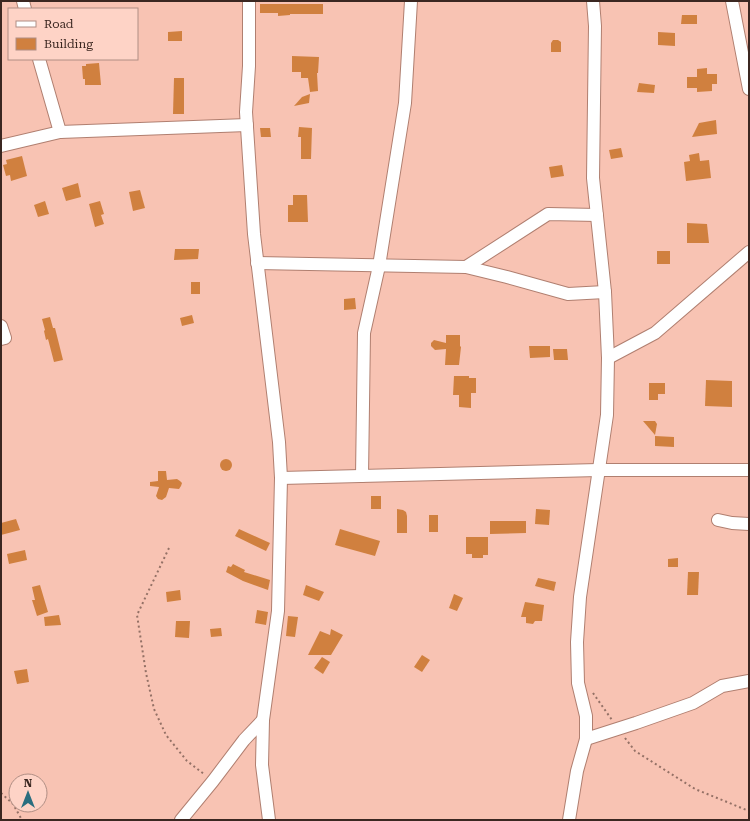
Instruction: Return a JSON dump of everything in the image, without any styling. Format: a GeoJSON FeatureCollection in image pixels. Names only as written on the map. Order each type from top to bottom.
{"type":"FeatureCollection","features":[{"type":"Feature","properties":{"kind":"street"},"geometry":{"type":"LineString","coordinates":[[249,1],[249,66],[246,112],[254,234],[279,442],[281,478],[278,611],[263,720],[262,765],[269,820]]}},
{"type":"Feature","properties":{"kind":"street"},"geometry":{"type":"LineString","coordinates":[[362,476],[364,332],[379,266],[405,103],[411,1]]}},
{"type":"Feature","properties":{"kind":"street"},"geometry":{"type":"LineString","coordinates":[[569,820],[577,771],[586,739],[586,716],[578,683],[577,642],[580,596],[607,415],[608,358],[605,292],[593,178],[595,26],[593,1]]}},
{"type":"Feature","properties":{"kind":"street"},"geometry":{"type":"LineString","coordinates":[[732,1],[749,89]]}},
{"type":"Feature","properties":{"kind":"street"},"geometry":{"type":"LineString","coordinates":[[39,60],[60,132]]}},
{"type":"Feature","properties":{"kind":"street"},"geometry":{"type":"LineString","coordinates":[[1,146],[60,132],[247,125]]}},
{"type":"Feature","properties":{"kind":"street"},"geometry":{"type":"LineString","coordinates":[[466,267],[548,214],[597,215]]}},
{"type":"Feature","properties":{"kind":"street"},"geometry":{"type":"LineString","coordinates":[[608,358],[655,333],[749,252]]}},
{"type":"Feature","properties":{"kind":"street"},"geometry":{"type":"LineString","coordinates":[[257,263],[466,267],[568,294],[605,292]]}},
{"type":"Feature","properties":{"kind":"street"},"geometry":{"type":"LineString","coordinates":[[1,326],[5,338],[1,339]]}},
{"type":"Feature","properties":{"kind":"street"},"geometry":{"type":"LineString","coordinates":[[281,478],[598,470],[749,470]]}},
{"type":"Feature","properties":{"kind":"street"},"geometry":{"type":"LineString","coordinates":[[718,520],[749,524]]}},
{"type":"Feature","properties":{"kind":"street"},"geometry":{"type":"LineString","coordinates":[[586,739],[693,703],[722,686],[749,681]]}},
{"type":"Feature","properties":{"kind":"street"},"geometry":{"type":"LineString","coordinates":[[181,820],[244,740],[263,720]]}},
{"type":"Feature","properties":{"kind":"path"},"geometry":{"type":"LineString","coordinates":[[169,548],[137,615],[146,673],[154,709],[166,735],[187,761],[213,781]]}},
{"type":"Feature","properties":{"kind":"path"},"geometry":{"type":"LineString","coordinates":[[590,689],[618,729],[635,751],[641,756],[695,789],[749,811]]}},
{"type":"Feature","properties":{"kind":"path"},"geometry":{"type":"LineString","coordinates":[[1,793],[13,804],[22,820]]}},
{"type":"Feature","properties":{"kind":"building"},"geometry":{"type":"Polygon","coordinates":[[[260,4],[323,4],[323,14],[290,14],[278,16],[278,13],[260,13],[260,4]]]}},
{"type":"Feature","properties":{"kind":"building"},"geometry":{"type":"Polygon","coordinates":[[[682,15],[697,15],[697,24],[681,24],[682,15]]]}},
{"type":"Feature","properties":{"kind":"building"},"geometry":{"type":"Polygon","coordinates":[[[182,31],[182,41],[168,41],[168,32],[182,31]]]}},
{"type":"Feature","properties":{"kind":"building"},"geometry":{"type":"Polygon","coordinates":[[[658,32],[675,33],[675,46],[658,45],[658,32]]]}},
{"type":"Feature","properties":{"kind":"building"},"geometry":{"type":"Polygon","coordinates":[[[553,40],[558,40],[561,42],[561,52],[551,52],[551,43],[553,40]]]}},
{"type":"Feature","properties":{"kind":"building"},"geometry":{"type":"Polygon","coordinates":[[[292,56],[319,57],[317,73],[318,91],[310,92],[308,78],[301,78],[301,72],[292,72],[292,56]]]}},
{"type":"Feature","properties":{"kind":"building"},"geometry":{"type":"Polygon","coordinates":[[[99,63],[101,85],[85,85],[82,66],[86,66],[86,64],[99,63]]]}},
{"type":"Feature","properties":{"kind":"building"},"geometry":{"type":"Polygon","coordinates":[[[707,68],[707,74],[717,74],[717,84],[712,84],[712,91],[697,92],[697,88],[687,88],[687,77],[697,77],[697,69],[707,68]]]}},
{"type":"Feature","properties":{"kind":"building"},"geometry":{"type":"Polygon","coordinates":[[[174,78],[184,78],[184,114],[173,114],[174,78]]]}},
{"type":"Feature","properties":{"kind":"building"},"geometry":{"type":"Polygon","coordinates":[[[639,83],[655,85],[654,93],[637,92],[639,83]]]}},
{"type":"Feature","properties":{"kind":"building"},"geometry":{"type":"Polygon","coordinates":[[[310,94],[309,103],[294,106],[302,97],[310,94]]]}},
{"type":"Feature","properties":{"kind":"building"},"geometry":{"type":"Polygon","coordinates":[[[716,120],[717,134],[692,137],[699,123],[716,120]]]}},
{"type":"Feature","properties":{"kind":"building"},"geometry":{"type":"Polygon","coordinates":[[[299,127],[312,128],[311,159],[301,159],[301,137],[298,137],[299,127]]]}},
{"type":"Feature","properties":{"kind":"building"},"geometry":{"type":"Polygon","coordinates":[[[260,128],[270,128],[271,137],[261,137],[260,128]]]}},
{"type":"Feature","properties":{"kind":"building"},"geometry":{"type":"Polygon","coordinates":[[[621,148],[623,157],[611,159],[609,150],[621,148]]]}},
{"type":"Feature","properties":{"kind":"building"},"geometry":{"type":"Polygon","coordinates":[[[699,153],[700,161],[709,160],[711,178],[686,181],[684,162],[690,161],[689,155],[699,153]]]}},
{"type":"Feature","properties":{"kind":"building"},"geometry":{"type":"Polygon","coordinates":[[[22,156],[27,176],[11,181],[10,175],[6,176],[3,165],[7,164],[6,160],[22,156]]]}},
{"type":"Feature","properties":{"kind":"building"},"geometry":{"type":"Polygon","coordinates":[[[562,165],[564,176],[551,178],[549,167],[562,165]]]}},
{"type":"Feature","properties":{"kind":"building"},"geometry":{"type":"Polygon","coordinates":[[[78,183],[81,197],[66,201],[62,188],[78,183]]]}},
{"type":"Feature","properties":{"kind":"building"},"geometry":{"type":"Polygon","coordinates":[[[140,190],[145,208],[133,211],[129,192],[140,190]]]}},
{"type":"Feature","properties":{"kind":"building"},"geometry":{"type":"Polygon","coordinates":[[[293,195],[307,195],[308,222],[288,222],[288,205],[293,205],[293,195]]]}},
{"type":"Feature","properties":{"kind":"building"},"geometry":{"type":"Polygon","coordinates":[[[45,201],[49,214],[38,217],[34,205],[45,201]]]}},
{"type":"Feature","properties":{"kind":"building"},"geometry":{"type":"Polygon","coordinates":[[[100,201],[104,214],[101,215],[104,224],[95,227],[89,204],[100,201]]]}},
{"type":"Feature","properties":{"kind":"building"},"geometry":{"type":"Polygon","coordinates":[[[687,223],[707,224],[709,243],[687,243],[687,223]]]}},
{"type":"Feature","properties":{"kind":"building"},"geometry":{"type":"Polygon","coordinates":[[[175,249],[199,249],[198,259],[174,260],[175,249]]]}},
{"type":"Feature","properties":{"kind":"building"},"geometry":{"type":"Polygon","coordinates":[[[657,251],[670,251],[670,264],[657,264],[657,251]]]}},
{"type":"Feature","properties":{"kind":"building"},"geometry":{"type":"Polygon","coordinates":[[[191,282],[200,282],[200,294],[191,294],[191,282]]]}},
{"type":"Feature","properties":{"kind":"building"},"geometry":{"type":"Polygon","coordinates":[[[355,298],[356,309],[344,310],[344,299],[355,298]]]}},
{"type":"Feature","properties":{"kind":"building"},"geometry":{"type":"Polygon","coordinates":[[[192,315],[194,323],[182,326],[180,318],[192,315]]]}},
{"type":"Feature","properties":{"kind":"building"},"geometry":{"type":"Polygon","coordinates":[[[50,317],[53,328],[55,328],[63,360],[54,362],[48,339],[46,340],[42,319],[50,317]]]}},
{"type":"Feature","properties":{"kind":"building"},"geometry":{"type":"Polygon","coordinates":[[[446,335],[460,335],[461,347],[459,365],[445,365],[446,349],[435,350],[431,346],[431,343],[434,340],[446,343],[446,335]]]}},
{"type":"Feature","properties":{"kind":"building"},"geometry":{"type":"Polygon","coordinates":[[[529,346],[550,346],[550,357],[530,358],[529,346]]]}},
{"type":"Feature","properties":{"kind":"building"},"geometry":{"type":"Polygon","coordinates":[[[553,349],[567,349],[568,360],[554,360],[553,349]]]}},
{"type":"Feature","properties":{"kind":"building"},"geometry":{"type":"Polygon","coordinates":[[[454,376],[469,376],[469,378],[476,378],[476,393],[471,393],[471,408],[459,407],[459,395],[453,395],[454,376]]]}},
{"type":"Feature","properties":{"kind":"building"},"geometry":{"type":"Polygon","coordinates":[[[706,380],[732,381],[732,407],[705,406],[706,380]]]}},
{"type":"Feature","properties":{"kind":"building"},"geometry":{"type":"Polygon","coordinates":[[[649,383],[665,383],[665,394],[658,394],[658,400],[649,400],[649,383]]]}},
{"type":"Feature","properties":{"kind":"building"},"geometry":{"type":"Polygon","coordinates":[[[643,421],[655,421],[657,424],[655,435],[643,421]]]}},
{"type":"Feature","properties":{"kind":"building"},"geometry":{"type":"Polygon","coordinates":[[[655,436],[674,437],[674,447],[655,446],[655,436]]]}},
{"type":"Feature","properties":{"kind":"building"},"geometry":{"type":"Polygon","coordinates":[[[228,459],[231,460],[231,470],[224,471],[221,470],[220,463],[221,460],[228,459]]]}},
{"type":"Feature","properties":{"kind":"building"},"geometry":{"type":"Polygon","coordinates":[[[158,471],[166,471],[167,480],[177,479],[182,483],[179,489],[169,488],[166,497],[162,500],[158,499],[156,496],[159,487],[150,486],[150,482],[158,481],[158,471]]]}},
{"type":"Feature","properties":{"kind":"building"},"geometry":{"type":"Polygon","coordinates":[[[371,496],[381,496],[381,509],[371,509],[371,496]]]}},
{"type":"Feature","properties":{"kind":"building"},"geometry":{"type":"Polygon","coordinates":[[[397,509],[406,512],[407,533],[397,533],[397,509]]]}},
{"type":"Feature","properties":{"kind":"building"},"geometry":{"type":"Polygon","coordinates":[[[536,509],[550,510],[549,525],[535,524],[536,509]]]}},
{"type":"Feature","properties":{"kind":"building"},"geometry":{"type":"Polygon","coordinates":[[[429,515],[438,515],[438,532],[429,532],[429,515]]]}},
{"type":"Feature","properties":{"kind":"building"},"geometry":{"type":"Polygon","coordinates":[[[16,519],[20,530],[1,535],[1,523],[16,519]]]}},
{"type":"Feature","properties":{"kind":"building"},"geometry":{"type":"Polygon","coordinates":[[[490,521],[526,521],[526,533],[490,534],[490,521]]]}},
{"type":"Feature","properties":{"kind":"building"},"geometry":{"type":"Polygon","coordinates":[[[239,529],[270,543],[266,551],[235,536],[239,529]]]}},
{"type":"Feature","properties":{"kind":"building"},"geometry":{"type":"Polygon","coordinates":[[[340,529],[380,541],[375,556],[335,545],[340,529]]]}},
{"type":"Feature","properties":{"kind":"building"},"geometry":{"type":"Polygon","coordinates":[[[466,537],[488,537],[488,555],[483,555],[483,558],[472,558],[472,554],[466,554],[466,537]]]}},
{"type":"Feature","properties":{"kind":"building"},"geometry":{"type":"Polygon","coordinates":[[[25,550],[27,560],[9,564],[7,554],[25,550]]]}},
{"type":"Feature","properties":{"kind":"building"},"geometry":{"type":"Polygon","coordinates":[[[678,558],[678,567],[668,567],[668,559],[678,558]]]}},
{"type":"Feature","properties":{"kind":"building"},"geometry":{"type":"Polygon","coordinates":[[[233,564],[245,570],[244,572],[270,580],[268,590],[243,581],[226,572],[228,566],[231,567],[233,564]]]}},
{"type":"Feature","properties":{"kind":"building"},"geometry":{"type":"Polygon","coordinates":[[[688,572],[699,572],[698,595],[687,595],[688,572]]]}},
{"type":"Feature","properties":{"kind":"building"},"geometry":{"type":"Polygon","coordinates":[[[538,578],[556,582],[554,591],[535,586],[538,578]]]}},
{"type":"Feature","properties":{"kind":"building"},"geometry":{"type":"Polygon","coordinates":[[[40,585],[48,612],[37,616],[32,600],[35,600],[32,587],[40,585]]]}},
{"type":"Feature","properties":{"kind":"building"},"geometry":{"type":"Polygon","coordinates":[[[306,585],[324,592],[319,601],[303,595],[306,585]]]}},
{"type":"Feature","properties":{"kind":"building"},"geometry":{"type":"Polygon","coordinates":[[[180,590],[181,600],[167,602],[166,592],[180,590]]]}},
{"type":"Feature","properties":{"kind":"building"},"geometry":{"type":"Polygon","coordinates":[[[454,594],[463,598],[457,611],[449,608],[454,594]]]}},
{"type":"Feature","properties":{"kind":"building"},"geometry":{"type":"Polygon","coordinates":[[[525,602],[544,605],[542,621],[535,621],[533,624],[526,623],[526,617],[521,617],[525,602]]]}},
{"type":"Feature","properties":{"kind":"building"},"geometry":{"type":"Polygon","coordinates":[[[257,610],[268,612],[266,625],[255,623],[257,610]]]}},
{"type":"Feature","properties":{"kind":"building"},"geometry":{"type":"Polygon","coordinates":[[[59,615],[61,625],[45,626],[44,617],[59,615]]]}},
{"type":"Feature","properties":{"kind":"building"},"geometry":{"type":"Polygon","coordinates":[[[288,616],[298,617],[295,637],[286,636],[288,616]]]}},
{"type":"Feature","properties":{"kind":"building"},"geometry":{"type":"Polygon","coordinates":[[[176,621],[190,621],[189,638],[175,637],[176,621]]]}},
{"type":"Feature","properties":{"kind":"building"},"geometry":{"type":"Polygon","coordinates":[[[221,628],[222,636],[211,637],[210,629],[221,628]]]}},
{"type":"Feature","properties":{"kind":"building"},"geometry":{"type":"Polygon","coordinates":[[[331,629],[343,635],[331,655],[308,655],[320,631],[330,635],[331,629]]]}},
{"type":"Feature","properties":{"kind":"building"},"geometry":{"type":"Polygon","coordinates":[[[422,655],[430,660],[422,672],[414,667],[422,655]]]}},
{"type":"Feature","properties":{"kind":"building"},"geometry":{"type":"Polygon","coordinates":[[[322,657],[330,662],[323,674],[314,668],[322,657]]]}},
{"type":"Feature","properties":{"kind":"building"},"geometry":{"type":"Polygon","coordinates":[[[27,669],[29,682],[17,684],[14,671],[27,669]]]}}]}
